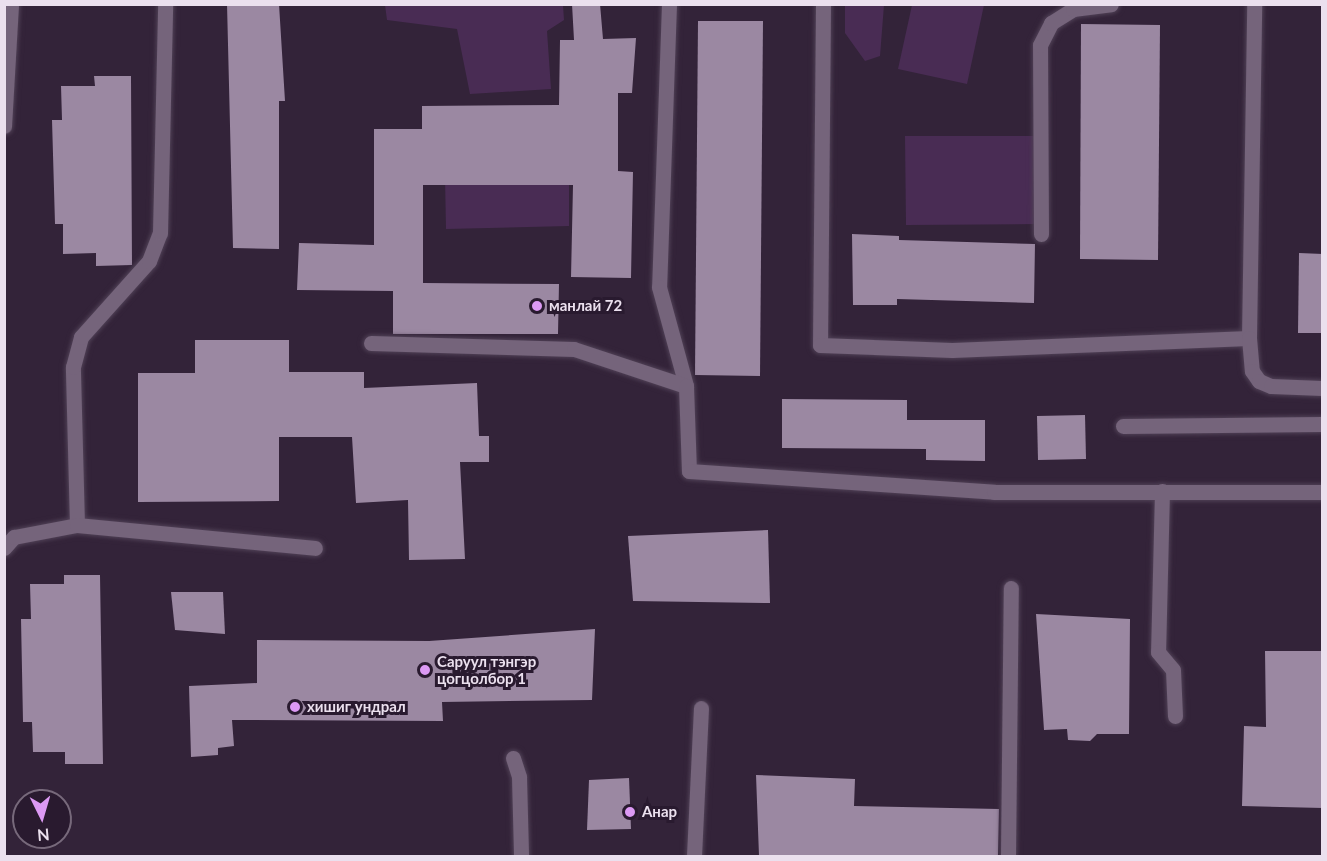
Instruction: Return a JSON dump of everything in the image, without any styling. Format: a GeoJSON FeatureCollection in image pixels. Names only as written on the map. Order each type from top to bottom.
{"type":"FeatureCollection","features":[{"type":"Feature","properties":{"kind":"street"},"geometry":{"type":"LineString","coordinates":[[4,126],[11,4]]}},
{"type":"Feature","properties":{"kind":"street"},"geometry":{"type":"LineString","coordinates":[[76,525],[73,367],[81,337],[149,261],[160,233],[165,4]]}},
{"type":"Feature","properties":{"kind":"street"},"geometry":{"type":"LineString","coordinates":[[669,4],[659,287],[686,386],[689,471],[994,492],[1323,492]]}},
{"type":"Feature","properties":{"kind":"street"},"geometry":{"type":"LineString","coordinates":[[823,4],[820,345],[952,350],[1250,338]]}},
{"type":"Feature","properties":{"kind":"street"},"geometry":{"type":"LineString","coordinates":[[1041,234],[1040,45],[1051,23],[1073,9],[1111,4]]}},
{"type":"Feature","properties":{"kind":"street"},"geometry":{"type":"LineString","coordinates":[[1254,4],[1250,338],[1252,371],[1259,381],[1271,386],[1323,388]]}},
{"type":"Feature","properties":{"kind":"street"},"geometry":{"type":"LineString","coordinates":[[371,343],[574,349],[686,386]]}},
{"type":"Feature","properties":{"kind":"street"},"geometry":{"type":"LineString","coordinates":[[1123,426],[1323,424]]}},
{"type":"Feature","properties":{"kind":"street"},"geometry":{"type":"LineString","coordinates":[[1162,491],[1158,652],[1173,670],[1175,716]]}},
{"type":"Feature","properties":{"kind":"street"},"geometry":{"type":"LineString","coordinates":[[4,548],[14,537],[76,525],[315,548]]}},
{"type":"Feature","properties":{"kind":"street"},"geometry":{"type":"LineString","coordinates":[[1008,856],[1011,588]]}},
{"type":"Feature","properties":{"kind":"street"},"geometry":{"type":"LineString","coordinates":[[694,856],[701,708]]}},
{"type":"Feature","properties":{"kind":"street"},"geometry":{"type":"LineString","coordinates":[[513,759],[519,777],[521,856]]}},
{"type":"Feature","properties":{"kind":"shaded area"},"geometry":{"type":"Polygon","coordinates":[[[385,5],[563,5],[564,20],[547,31],[551,89],[470,94],[457,29],[387,20],[385,5]]]}},
{"type":"Feature","properties":{"kind":"shaded area"},"geometry":{"type":"Polygon","coordinates":[[[845,5],[884,5],[880,56],[865,61],[845,33],[845,5]]]}},
{"type":"Feature","properties":{"kind":"shaded area"},"geometry":{"type":"Polygon","coordinates":[[[912,5],[984,5],[967,84],[898,69],[912,5]]]}},
{"type":"Feature","properties":{"kind":"shaded area"},"geometry":{"type":"Polygon","coordinates":[[[905,136],[1038,136],[1038,224],[906,225],[905,136]]]}},
{"type":"Feature","properties":{"kind":"shaded area"},"geometry":{"type":"Polygon","coordinates":[[[569,175],[569,226],[446,229],[445,177],[569,175]]]}},
{"type":"Feature","properties":{"kind":"building"},"geometry":{"type":"Polygon","coordinates":[[[227,4],[279,4],[285,101],[279,101],[279,249],[233,248],[227,4]]]}},
{"type":"Feature","properties":{"kind":"building"},"geometry":{"type":"Polygon","coordinates":[[[572,4],[600,4],[603,39],[636,38],[632,93],[618,93],[618,171],[633,172],[631,278],[571,277],[573,185],[423,185],[423,283],[559,284],[558,334],[393,334],[393,291],[297,290],[299,243],[374,245],[374,129],[422,129],[422,106],[559,105],[560,40],[574,40],[572,4]]]}},
{"type":"Feature","properties":{"kind":"building"},"geometry":{"type":"Polygon","coordinates":[[[698,21],[763,21],[760,376],[695,375],[698,21]]]}},
{"type":"Feature","properties":{"kind":"building"},"geometry":{"type":"Polygon","coordinates":[[[1081,24],[1160,25],[1158,260],[1080,259],[1081,24]]]}},
{"type":"Feature","properties":{"kind":"building"},"geometry":{"type":"Polygon","coordinates":[[[94,76],[131,76],[132,265],[96,266],[96,253],[63,254],[63,224],[55,224],[52,120],[62,120],[61,86],[95,86],[94,76]]]}},
{"type":"Feature","properties":{"kind":"building"},"geometry":{"type":"Polygon","coordinates":[[[852,234],[899,236],[899,240],[1035,244],[1034,303],[897,299],[897,305],[853,305],[852,234]]]}},
{"type":"Feature","properties":{"kind":"building"},"geometry":{"type":"Polygon","coordinates":[[[1299,253],[1323,254],[1323,333],[1298,333],[1299,253]]]}},
{"type":"Feature","properties":{"kind":"building"},"geometry":{"type":"Polygon","coordinates":[[[195,340],[289,340],[289,372],[364,372],[364,388],[477,383],[479,436],[489,436],[489,462],[460,462],[465,559],[409,560],[408,500],[356,503],[352,437],[279,437],[279,501],[138,502],[138,373],[195,373],[195,340]]]}},
{"type":"Feature","properties":{"kind":"building"},"geometry":{"type":"Polygon","coordinates":[[[782,399],[907,400],[907,420],[985,420],[985,461],[926,460],[926,449],[782,448],[782,399]]]}},
{"type":"Feature","properties":{"kind":"building"},"geometry":{"type":"Polygon","coordinates":[[[1085,415],[1086,459],[1038,460],[1037,416],[1085,415]]]}},
{"type":"Feature","properties":{"kind":"building"},"geometry":{"type":"Polygon","coordinates":[[[768,530],[770,603],[633,601],[628,536],[768,530]]]}},
{"type":"Feature","properties":{"kind":"building"},"geometry":{"type":"Polygon","coordinates":[[[64,575],[100,575],[103,764],[65,764],[65,752],[33,752],[32,722],[23,722],[21,619],[31,619],[30,584],[64,584],[64,575]]]}},
{"type":"Feature","properties":{"kind":"building"},"geometry":{"type":"Polygon","coordinates":[[[171,592],[223,592],[225,634],[175,630],[171,592]]]}},
{"type":"Feature","properties":{"kind":"building"},"geometry":{"type":"Polygon","coordinates":[[[1036,614],[1130,619],[1129,734],[1097,734],[1090,741],[1068,740],[1067,729],[1044,730],[1036,614]]]}},
{"type":"Feature","properties":{"kind":"building","name":"Саруул тэнгэр цогцолбор 1"},"geometry":{"type":"Polygon","coordinates":[[[595,629],[592,700],[442,702],[443,721],[232,720],[234,746],[218,748],[218,755],[191,757],[189,686],[257,683],[257,640],[429,641],[595,629]]]}},
{"type":"Feature","properties":{"kind":"building"},"geometry":{"type":"Polygon","coordinates":[[[1265,651],[1323,651],[1323,808],[1242,806],[1244,726],[1266,727],[1265,651]]]}},
{"type":"Feature","properties":{"kind":"building"},"geometry":{"type":"Polygon","coordinates":[[[756,775],[855,779],[854,806],[999,809],[998,856],[759,856],[756,775]]]}},
{"type":"Feature","properties":{"kind":"building"},"geometry":{"type":"Polygon","coordinates":[[[629,778],[631,829],[587,830],[589,780],[629,778]]]}},
{"type":"Feature","properties":{"kind":"place","name":"манлай 72"},"geometry":{"type":"Point","coordinates":[537,306]}},
{"type":"Feature","properties":{"kind":"place","name":"Саруул тэнгэр цогцолбор 1"},"geometry":{"type":"Point","coordinates":[425,670]}},
{"type":"Feature","properties":{"kind":"place","name":"хишиг ундрал"},"geometry":{"type":"Point","coordinates":[295,707]}},
{"type":"Feature","properties":{"kind":"place","name":"Анар"},"geometry":{"type":"Point","coordinates":[630,812]}}]}
